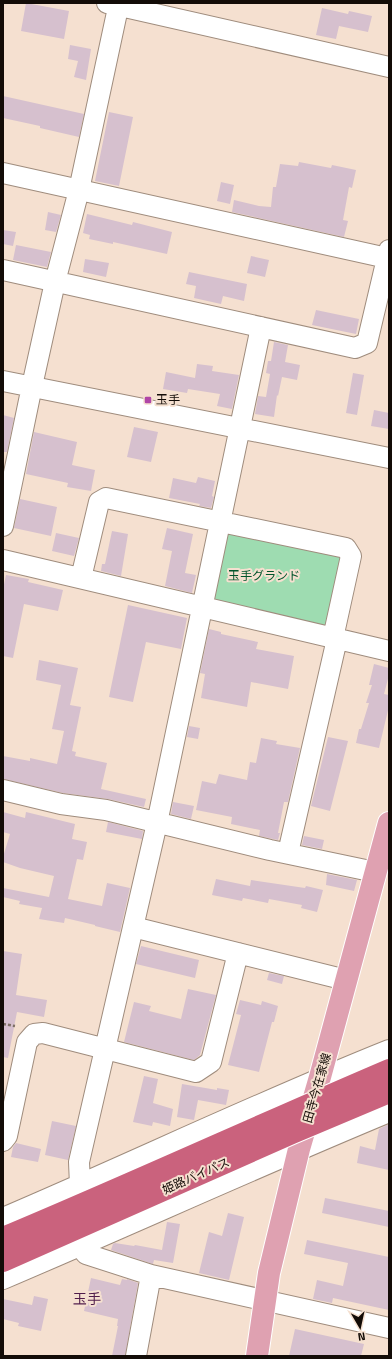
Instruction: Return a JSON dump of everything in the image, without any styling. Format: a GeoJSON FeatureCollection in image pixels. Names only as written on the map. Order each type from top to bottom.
{"type":"FeatureCollection","features":[{"type":"Feature","properties":{"kind":"highway","name":"姫路バイパス"},"geometry":{"type":"LineString","coordinates":[[3,1238],[389,1070]]}},
{"type":"Feature","properties":{"kind":"highway","name":"姫路バイパス"},"geometry":{"type":"LineString","coordinates":[[3,1261],[292,1133],[389,1092]]}},
{"type":"Feature","properties":{"kind":"main road","name":"田寺今在家線"},"geometry":{"type":"LineString","coordinates":[[257,1356],[269,1272],[299,1150],[389,823]]}},
{"type":"Feature","properties":{"kind":"street"},"geometry":{"type":"LineString","coordinates":[[3,526],[11,448],[32,386],[55,282],[79,190],[115,4],[389,67]]}},
{"type":"Feature","properties":{"kind":"street"},"geometry":{"type":"LineString","coordinates":[[3,173],[388,254],[368,343],[355,348],[3,270]]}},
{"type":"Feature","properties":{"kind":"street"},"geometry":{"type":"LineString","coordinates":[[80,1185],[80,1162],[157,823],[261,327]]}},
{"type":"Feature","properties":{"kind":"street"},"geometry":{"type":"LineString","coordinates":[[3,381],[389,458]]}},
{"type":"Feature","properties":{"kind":"street"},"geometry":{"type":"LineString","coordinates":[[81,578],[99,502],[106,498],[346,548],[351,556],[335,638],[288,853]]}},
{"type":"Feature","properties":{"kind":"street"},"geometry":{"type":"LineString","coordinates":[[3,560],[389,651]]}},
{"type":"Feature","properties":{"kind":"street"},"geometry":{"type":"LineString","coordinates":[[3,790],[61,804],[106,810],[157,823],[375,872]]}},
{"type":"Feature","properties":{"kind":"street"},"geometry":{"type":"LineString","coordinates":[[133,927],[346,980]]}},
{"type":"Feature","properties":{"kind":"street"},"geometry":{"type":"LineString","coordinates":[[3,1141],[7,1136],[27,1042],[34,1034],[43,1033],[196,1072],[210,1062],[238,953]]}},
{"type":"Feature","properties":{"kind":"street"},"geometry":{"type":"LineString","coordinates":[[3,1218],[320,1077],[389,1050]]}},
{"type":"Feature","properties":{"kind":"street"},"geometry":{"type":"LineString","coordinates":[[3,1279],[389,1112]]}},
{"type":"Feature","properties":{"kind":"street"},"geometry":{"type":"LineString","coordinates":[[80,1246],[86,1254],[151,1274],[389,1328]]}},
{"type":"Feature","properties":{"kind":"street"},"geometry":{"type":"LineString","coordinates":[[136,1356],[151,1274]]}},
{"type":"Feature","properties":{"kind":"path"},"geometry":{"type":"LineString","coordinates":[[3,1024],[15,1026]]}},
{"type":"Feature","properties":{"kind":"green space","name":"玉手グランド"},"geometry":{"type":"Polygon","coordinates":[[[226,532],[343,556],[328,625],[324,626],[214,602],[212,589],[226,532]]]}},
{"type":"Feature","properties":{"kind":"building"},"geometry":{"type":"Polygon","coordinates":[[[26,3],[69,11],[64,39],[21,31],[26,3]]]}},
{"type":"Feature","properties":{"kind":"building"},"geometry":{"type":"Polygon","coordinates":[[[322,8],[348,14],[349,11],[372,16],[368,32],[339,26],[336,39],[316,35],[322,8]]]}},
{"type":"Feature","properties":{"kind":"building"},"geometry":{"type":"Polygon","coordinates":[[[70,45],[91,49],[86,80],[74,77],[78,61],[68,59],[70,45]]]}},
{"type":"Feature","properties":{"kind":"building"},"geometry":{"type":"Polygon","coordinates":[[[3,96],[84,114],[79,137],[40,128],[40,126],[3,118],[3,96]]]}},
{"type":"Feature","properties":{"kind":"building"},"geometry":{"type":"Polygon","coordinates":[[[109,112],[133,117],[119,186],[95,181],[109,112]]]}},
{"type":"Feature","properties":{"kind":"building"},"geometry":{"type":"Polygon","coordinates":[[[299,162],[331,168],[332,165],[356,170],[352,188],[349,187],[343,220],[348,221],[344,237],[232,212],[234,200],[259,206],[271,207],[273,187],[276,187],[280,164],[298,166],[299,162]]]}},
{"type":"Feature","properties":{"kind":"building"},"geometry":{"type":"Polygon","coordinates":[[[221,182],[234,185],[230,204],[217,201],[221,182]]]}},
{"type":"Feature","properties":{"kind":"building"},"geometry":{"type":"Polygon","coordinates":[[[48,212],[61,215],[56,232],[45,230],[48,212]]]}},
{"type":"Feature","properties":{"kind":"building"},"geometry":{"type":"Polygon","coordinates":[[[87,214],[132,225],[133,222],[172,232],[167,254],[113,242],[113,244],[89,239],[90,235],[83,233],[87,214]]]}},
{"type":"Feature","properties":{"kind":"building"},"geometry":{"type":"Polygon","coordinates":[[[3,230],[16,232],[13,246],[3,244],[3,230]]]}},
{"type":"Feature","properties":{"kind":"building"},"geometry":{"type":"Polygon","coordinates":[[[16,245],[51,252],[47,267],[13,260],[16,245]]]}},
{"type":"Feature","properties":{"kind":"building"},"geometry":{"type":"Polygon","coordinates":[[[251,256],[269,260],[265,277],[247,273],[251,256]]]}},
{"type":"Feature","properties":{"kind":"building"},"geometry":{"type":"Polygon","coordinates":[[[85,259],[109,263],[106,277],[83,272],[85,259]]]}},
{"type":"Feature","properties":{"kind":"building"},"geometry":{"type":"Polygon","coordinates":[[[189,272],[247,284],[244,301],[223,296],[221,304],[194,298],[196,286],[186,284],[189,272]]]}},
{"type":"Feature","properties":{"kind":"building"},"geometry":{"type":"Polygon","coordinates":[[[316,310],[359,319],[356,334],[312,325],[316,310]]]}},
{"type":"Feature","properties":{"kind":"building"},"geometry":{"type":"Polygon","coordinates":[[[274,342],[288,345],[285,362],[300,365],[297,380],[282,377],[278,396],[277,395],[274,417],[255,414],[258,396],[266,397],[270,374],[266,373],[268,361],[271,361],[274,342]]]}},
{"type":"Feature","properties":{"kind":"building"},"geometry":{"type":"Polygon","coordinates":[[[197,364],[213,366],[212,371],[239,375],[232,409],[217,406],[220,394],[188,389],[187,393],[163,389],[166,372],[195,378],[197,364]]]}},
{"type":"Feature","properties":{"kind":"building"},"geometry":{"type":"Polygon","coordinates":[[[353,373],[364,375],[357,415],[346,413],[353,373]]]}},
{"type":"Feature","properties":{"kind":"building"},"geometry":{"type":"Polygon","coordinates":[[[374,410],[389,413],[389,429],[371,426],[374,410]]]}},
{"type":"Feature","properties":{"kind":"building"},"geometry":{"type":"Polygon","coordinates":[[[3,415],[14,418],[7,452],[3,452],[3,415]]]}},
{"type":"Feature","properties":{"kind":"building"},"geometry":{"type":"Polygon","coordinates":[[[134,427],[158,432],[151,462],[127,457],[134,427]]]}},
{"type":"Feature","properties":{"kind":"building"},"geometry":{"type":"Polygon","coordinates":[[[34,432],[77,442],[72,465],[95,470],[91,491],[67,487],[68,483],[26,474],[34,432]]]}},
{"type":"Feature","properties":{"kind":"building"},"geometry":{"type":"Polygon","coordinates":[[[198,477],[215,481],[212,496],[214,497],[211,508],[199,506],[200,504],[169,498],[173,478],[196,483],[198,477]]]}},
{"type":"Feature","properties":{"kind":"building"},"geometry":{"type":"Polygon","coordinates":[[[20,499],[57,507],[51,536],[14,528],[20,499]]]}},
{"type":"Feature","properties":{"kind":"building"},"geometry":{"type":"Polygon","coordinates":[[[167,528],[193,534],[185,573],[196,575],[192,593],[165,586],[172,551],[162,549],[167,528]]]}},
{"type":"Feature","properties":{"kind":"building"},"geometry":{"type":"Polygon","coordinates":[[[112,531],[128,534],[121,576],[101,571],[102,564],[105,564],[112,531]]]}},
{"type":"Feature","properties":{"kind":"building"},"geometry":{"type":"Polygon","coordinates":[[[56,533],[79,538],[74,556],[52,551],[56,533]]]}},
{"type":"Feature","properties":{"kind":"building"},"geometry":{"type":"Polygon","coordinates":[[[6,575],[29,579],[28,582],[63,590],[58,611],[24,604],[13,658],[3,656],[3,589],[6,575]]]}},
{"type":"Feature","properties":{"kind":"building"},"geometry":{"type":"Polygon","coordinates":[[[128,605],[187,618],[181,649],[146,642],[133,702],[109,697],[128,605]]]}},
{"type":"Feature","properties":{"kind":"building"},"geometry":{"type":"Polygon","coordinates":[[[209,629],[221,632],[221,634],[258,642],[256,649],[294,656],[288,689],[251,682],[247,707],[201,698],[205,674],[200,673],[209,629]]]}},
{"type":"Feature","properties":{"kind":"building"},"geometry":{"type":"Polygon","coordinates":[[[39,660],[78,668],[70,705],[81,707],[72,751],[76,752],[75,756],[107,763],[101,789],[146,799],[144,807],[108,799],[63,793],[3,779],[3,756],[30,761],[30,758],[57,764],[64,731],[52,729],[61,685],[36,680],[39,660]]]}},
{"type":"Feature","properties":{"kind":"building"},"geometry":{"type":"Polygon","coordinates":[[[374,664],[389,668],[389,675],[384,694],[389,695],[389,706],[379,748],[356,743],[359,729],[361,729],[369,703],[366,703],[372,685],[369,685],[374,664]]]}},
{"type":"Feature","properties":{"kind":"building"},"geometry":{"type":"Polygon","coordinates":[[[189,726],[200,728],[198,739],[187,737],[189,726]]]}},
{"type":"Feature","properties":{"kind":"building"},"geometry":{"type":"Polygon","coordinates":[[[328,737],[348,741],[330,811],[311,806],[328,737]]]}},
{"type":"Feature","properties":{"kind":"building"},"geometry":{"type":"Polygon","coordinates":[[[261,738],[277,741],[276,744],[300,748],[288,802],[284,802],[278,840],[259,836],[260,830],[231,824],[232,817],[196,810],[202,781],[216,784],[219,774],[247,780],[250,762],[256,763],[261,738]]]}},
{"type":"Feature","properties":{"kind":"building"},"geometry":{"type":"Polygon","coordinates":[[[173,802],[194,806],[191,819],[171,814],[173,802]]]}},
{"type":"Feature","properties":{"kind":"building"},"geometry":{"type":"Polygon","coordinates":[[[3,812],[25,818],[26,812],[75,824],[72,839],[87,842],[83,860],[77,859],[68,899],[102,906],[107,883],[130,888],[120,932],[65,918],[64,923],[39,919],[42,908],[19,904],[20,901],[3,897],[3,888],[49,897],[54,876],[20,868],[3,862],[3,857],[10,834],[3,832],[3,812]]]}},
{"type":"Feature","properties":{"kind":"building"},"geometry":{"type":"Polygon","coordinates":[[[108,822],[143,831],[142,839],[106,832],[108,822]]]}},
{"type":"Feature","properties":{"kind":"building"},"geometry":{"type":"Polygon","coordinates":[[[304,836],[324,840],[322,849],[302,845],[304,836]]]}},
{"type":"Feature","properties":{"kind":"building"},"geometry":{"type":"Polygon","coordinates":[[[327,874],[357,880],[354,891],[326,885],[327,874]]]}},
{"type":"Feature","properties":{"kind":"building"},"geometry":{"type":"Polygon","coordinates":[[[216,879],[250,886],[251,880],[305,888],[306,886],[323,890],[317,912],[301,908],[302,905],[269,899],[268,903],[243,898],[242,901],[212,895],[216,879]]]}},
{"type":"Feature","properties":{"kind":"building"},"geometry":{"type":"Polygon","coordinates":[[[141,946],[199,960],[195,978],[136,964],[141,946]]]}},
{"type":"Feature","properties":{"kind":"building"},"geometry":{"type":"Polygon","coordinates":[[[3,951],[22,954],[16,995],[47,1000],[44,1017],[17,1012],[8,1058],[3,1057],[3,951]]]}},
{"type":"Feature","properties":{"kind":"building"},"geometry":{"type":"Polygon","coordinates":[[[269,973],[284,976],[282,984],[267,980],[269,973]]]}},
{"type":"Feature","properties":{"kind":"building"},"geometry":{"type":"Polygon","coordinates":[[[188,989],[216,995],[200,1055],[194,1060],[124,1042],[134,1002],[151,1006],[149,1011],[181,1019],[188,989]]]}},
{"type":"Feature","properties":{"kind":"building"},"geometry":{"type":"Polygon","coordinates":[[[240,1000],[261,1005],[262,1001],[278,1006],[274,1022],[272,1022],[259,1072],[228,1065],[241,1015],[236,1014],[240,1000]]]}},
{"type":"Feature","properties":{"kind":"building"},"geometry":{"type":"Polygon","coordinates":[[[144,1076],[158,1079],[153,1103],[173,1109],[170,1126],[153,1122],[152,1126],[133,1122],[144,1076]]]}},
{"type":"Feature","properties":{"kind":"building"},"geometry":{"type":"Polygon","coordinates":[[[182,1084],[217,1090],[217,1088],[229,1090],[226,1105],[198,1100],[194,1120],[177,1117],[182,1084]]]}},
{"type":"Feature","properties":{"kind":"building"},"geometry":{"type":"Polygon","coordinates":[[[52,1121],[76,1126],[68,1160],[45,1155],[52,1121]]]}},
{"type":"Feature","properties":{"kind":"building"},"geometry":{"type":"Polygon","coordinates":[[[389,1124],[389,1170],[357,1163],[360,1146],[375,1150],[379,1129],[389,1124]]]}},
{"type":"Feature","properties":{"kind":"building"},"geometry":{"type":"Polygon","coordinates":[[[16,1143],[41,1149],[38,1162],[11,1157],[13,1147],[16,1143]]]}},
{"type":"Feature","properties":{"kind":"building"},"geometry":{"type":"Polygon","coordinates":[[[325,1198],[389,1211],[389,1227],[322,1213],[325,1198]]]}},
{"type":"Feature","properties":{"kind":"building"},"geometry":{"type":"Polygon","coordinates":[[[228,1213],[244,1217],[229,1280],[199,1273],[209,1232],[222,1236],[228,1213]]]}},
{"type":"Feature","properties":{"kind":"building"},"geometry":{"type":"Polygon","coordinates":[[[167,1222],[180,1224],[173,1263],[154,1260],[153,1264],[111,1250],[113,1244],[115,1243],[162,1250],[167,1222]]]}},
{"type":"Feature","properties":{"kind":"building"},"geometry":{"type":"Polygon","coordinates":[[[307,1240],[389,1257],[389,1310],[333,1298],[332,1303],[313,1299],[317,1280],[343,1286],[348,1263],[304,1254],[307,1240]]]}},
{"type":"Feature","properties":{"kind":"building"},"geometry":{"type":"Polygon","coordinates":[[[91,1278],[120,1285],[122,1279],[127,1279],[138,1283],[125,1356],[112,1356],[118,1319],[84,1311],[91,1278]]]}},
{"type":"Feature","properties":{"kind":"building"},"geometry":{"type":"Polygon","coordinates":[[[34,1296],[48,1299],[41,1331],[18,1326],[19,1323],[3,1319],[3,1299],[32,1305],[34,1296]]]}},
{"type":"Feature","properties":{"kind":"building"},"geometry":{"type":"Polygon","coordinates":[[[295,1329],[364,1344],[361,1356],[289,1356],[295,1329]]]}},
{"type":"Feature","properties":{"kind":"place","name":"玉手"},"geometry":{"type":"Point","coordinates":[148,400]}},
{"type":"Feature","properties":{"kind":"district","name":"玉手"},"geometry":{"type":"Point","coordinates":[87,1299]}}]}
